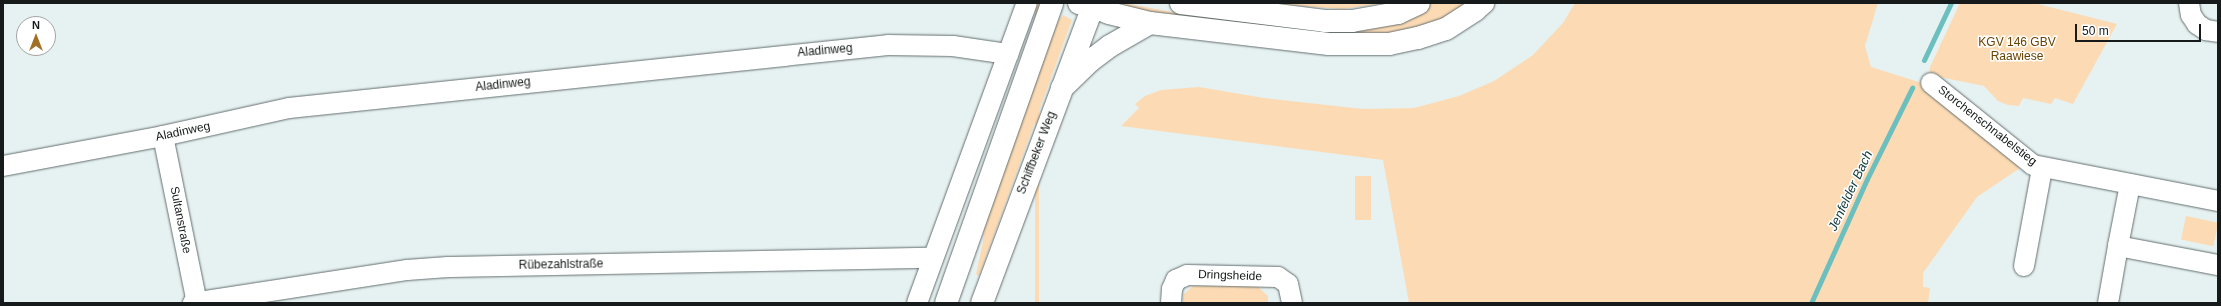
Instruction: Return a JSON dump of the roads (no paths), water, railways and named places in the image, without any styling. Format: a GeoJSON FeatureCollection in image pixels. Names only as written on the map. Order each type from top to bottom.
{"type":"FeatureCollection","features":[{"type":"Feature","properties":{"kind":"main road"},"geometry":{"type":"LineString","coordinates":[[946,303],[1052,3]]}},
{"type":"Feature","properties":{"kind":"main road"},"geometry":{"type":"LineString","coordinates":[[1181,3],[1325,21],[1352,21],[1377,18],[1398,13],[1419,3]]}},
{"type":"Feature","properties":{"kind":"main road"},"geometry":{"type":"LineString","coordinates":[[1089,4],[1150,23],[1329,44],[1389,44],[1418,38],[1446,29],[1483,3]]}},
{"type":"Feature","properties":{"kind":"main road","name":"Schiffbeker Weg"},"geometry":{"type":"LineString","coordinates":[[982,303],[1062,88],[1089,4]]}},
{"type":"Feature","properties":{"kind":"main road"},"geometry":{"type":"LineString","coordinates":[[1062,88],[1090,61],[1105,50],[1150,23]]}},
{"type":"Feature","properties":{"kind":"street"},"geometry":{"type":"LineString","coordinates":[[917,303],[932,258],[1027,3]]}},
{"type":"Feature","properties":{"kind":"street"},"geometry":{"type":"LineString","coordinates":[[2189,3],[2191,15],[2197,24],[2206,30],[2218,32]]}},
{"type":"Feature","properties":{"kind":"street","name":"Aladinweg"},"geometry":{"type":"LineString","coordinates":[[3,166],[163,136],[289,108],[888,45],[953,46],[1008,54]]}},
{"type":"Feature","properties":{"kind":"street","name":"Storchenschnabelstieg"},"geometry":{"type":"LineString","coordinates":[[1932,83],[2034,166],[2042,169],[2218,201]]}},
{"type":"Feature","properties":{"kind":"street","name":"Sultanstraße"},"geometry":{"type":"LineString","coordinates":[[163,136],[195,303]]}},
{"type":"Feature","properties":{"kind":"street","name":"Storchenschnabelstieg"},"geometry":{"type":"LineString","coordinates":[[2024,266],[2042,169]]}},
{"type":"Feature","properties":{"kind":"street"},"geometry":{"type":"LineString","coordinates":[[2108,303],[2130,184]]}},
{"type":"Feature","properties":{"kind":"street"},"geometry":{"type":"LineString","coordinates":[[2118,246],[2218,264]]}},
{"type":"Feature","properties":{"kind":"street","name":"Rübezahlstraße"},"geometry":{"type":"LineString","coordinates":[[195,303],[407,270],[448,267],[932,258]]}},
{"type":"Feature","properties":{"kind":"street","name":"Dringsheide"},"geometry":{"type":"LineString","coordinates":[[1172,303],[1172,289],[1176,280],[1187,275],[1278,278],[1288,284],[1292,303]]}},
{"type":"Feature","properties":{"kind":"waterway","name":"Jenfelder Bach"},"geometry":{"type":"LineString","coordinates":[[1924,60],[1951,3]]}},
{"type":"Feature","properties":{"kind":"waterway","name":"Jenfelder Bach"},"geometry":{"type":"LineString","coordinates":[[1811,303],[1867,179],[1912,88]]}},
{"type":"Feature","properties":{"kind":"park label","name":"KGV 146 GBV Raawiese"},"geometry":{"type":"Point","coordinates":[2017,50]}}]}
